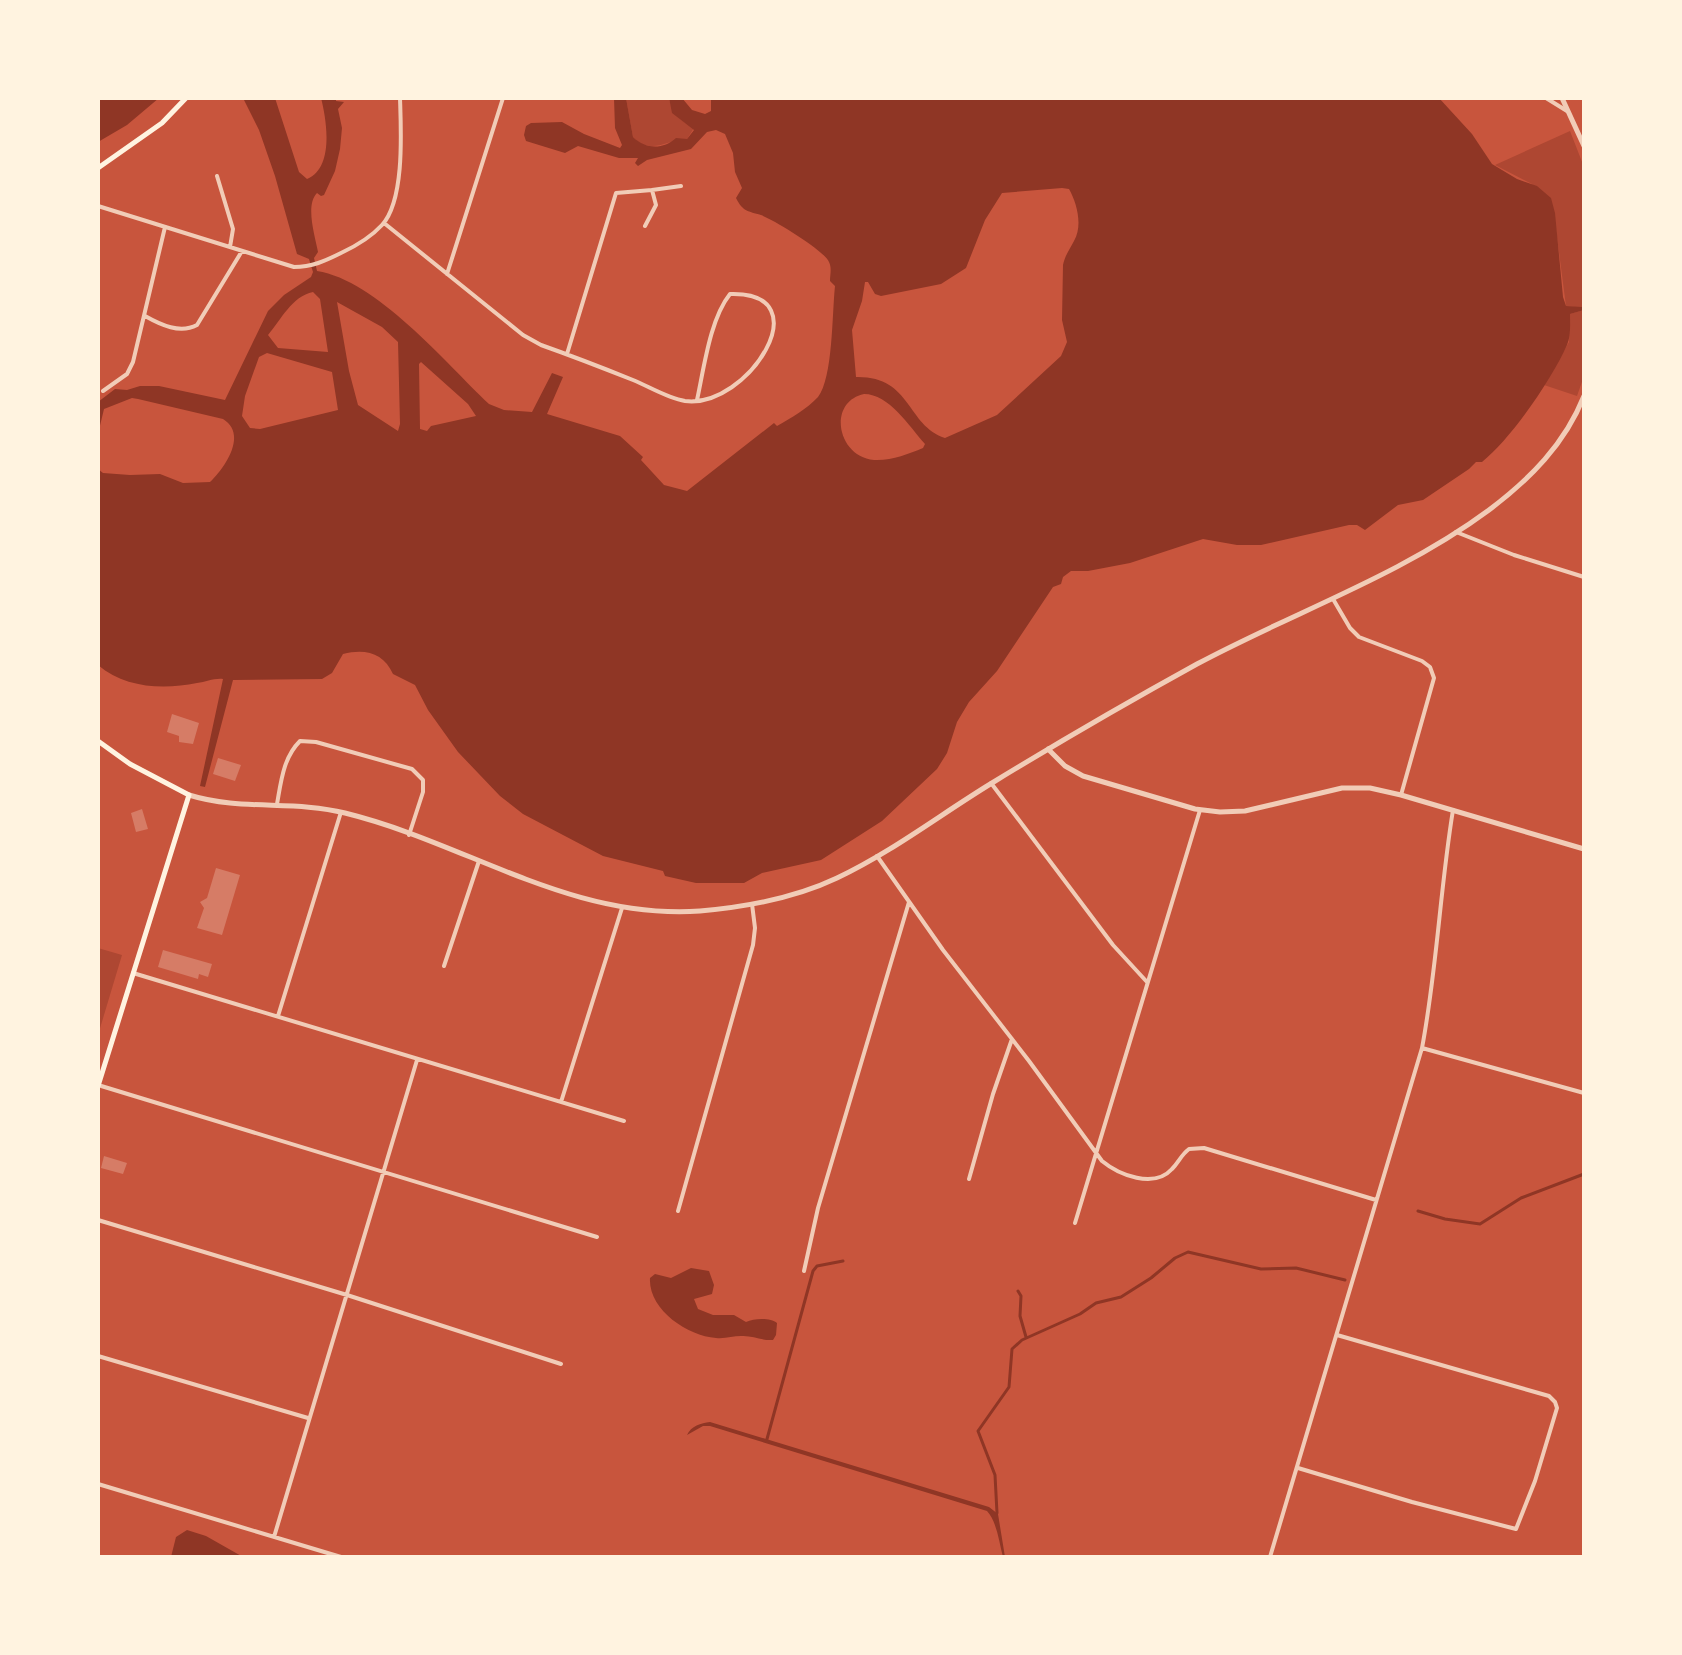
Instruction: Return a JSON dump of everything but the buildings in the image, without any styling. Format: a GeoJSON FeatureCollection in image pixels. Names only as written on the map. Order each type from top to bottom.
{"type":"FeatureCollection","features":[{"type":"Feature","properties":{"kind":"main road"},"geometry":{"type":"LineString","coordinates":[[98,168],[162,123],[186,98]]}},
{"type":"Feature","properties":{"kind":"main road"},"geometry":{"type":"LineString","coordinates":[[98,741],[130,764],[189,795],[98,1085]]}},
{"type":"Feature","properties":{"kind":"street"},"geometry":{"type":"LineString","coordinates":[[98,206],[294,267],[317,264],[362,241],[384,223],[400,175],[400,98]]}},
{"type":"Feature","properties":{"kind":"street"},"geometry":{"type":"LineString","coordinates":[[447,274],[503,98]]}},
{"type":"Feature","properties":{"kind":"street"},"geometry":{"type":"LineString","coordinates":[[1546,98],[1569,112]]}},
{"type":"Feature","properties":{"kind":"street"},"geometry":{"type":"LineString","coordinates":[[1562,98],[1584,146]]}},
{"type":"Feature","properties":{"kind":"street"},"geometry":{"type":"LineString","coordinates":[[217,176],[233,229],[230,247]]}},
{"type":"Feature","properties":{"kind":"street"},"geometry":{"type":"LineString","coordinates":[[567,354],[616,193],[681,186]]}},
{"type":"Feature","properties":{"kind":"street"},"geometry":{"type":"LineString","coordinates":[[645,226],[656,205],[652,190]]}},
{"type":"Feature","properties":{"kind":"street"},"geometry":{"type":"LineString","coordinates":[[384,223],[523,335],[686,401],[697,400],[712,398],[737,385],[754,369],[774,326],[774,313],[769,304],[747,294],[730,294],[723,303],[704,364],[697,400]]}},
{"type":"Feature","properties":{"kind":"street"},"geometry":{"type":"LineString","coordinates":[[103,391],[127,374],[133,362],[165,227]]}},
{"type":"Feature","properties":{"kind":"street"},"geometry":{"type":"LineString","coordinates":[[145,316],[174,328],[189,329],[197,325],[242,251]]}},
{"type":"Feature","properties":{"kind":"street"},"geometry":{"type":"LineString","coordinates":[[189,795],[231,803],[277,804],[341,812],[581,898],[622,908],[683,911],[752,904],[819,886],[877,856],[991,783],[1210,657],[1333,599],[1456,532],[1510,494],[1544,462],[1567,431],[1584,396]]}},
{"type":"Feature","properties":{"kind":"street"},"geometry":{"type":"LineString","coordinates":[[1456,532],[1514,555],[1584,577]]}},
{"type":"Feature","properties":{"kind":"street"},"geometry":{"type":"LineString","coordinates":[[1333,599],[1354,633],[1422,661],[1430,667],[1434,678],[1401,795]]}},
{"type":"Feature","properties":{"kind":"street"},"geometry":{"type":"LineString","coordinates":[[277,804],[281,778],[293,748],[300,741],[316,742],[412,769],[423,780],[423,792],[409,835]]}},
{"type":"Feature","properties":{"kind":"street"},"geometry":{"type":"LineString","coordinates":[[1048,749],[1065,766],[1090,779],[1200,810],[1250,810],[1352,787],[1370,788],[1584,849]]}},
{"type":"Feature","properties":{"kind":"street"},"geometry":{"type":"LineString","coordinates":[[991,783],[1113,945],[1147,982]]}},
{"type":"Feature","properties":{"kind":"street"},"geometry":{"type":"LineString","coordinates":[[1075,1223],[1200,810]]}},
{"type":"Feature","properties":{"kind":"street"},"geometry":{"type":"LineString","coordinates":[[1270,1557],[1422,1048],[1433,983],[1445,857],[1453,810]]}},
{"type":"Feature","properties":{"kind":"street"},"geometry":{"type":"LineString","coordinates":[[278,1017],[341,812]]}},
{"type":"Feature","properties":{"kind":"street"},"geometry":{"type":"LineString","coordinates":[[877,856],[943,950],[1110,1167],[1142,1179],[1159,1178],[1171,1170],[1189,1149],[1204,1148],[1376,1200]]}},
{"type":"Feature","properties":{"kind":"street"},"geometry":{"type":"LineString","coordinates":[[444,966],[479,861]]}},
{"type":"Feature","properties":{"kind":"street"},"geometry":{"type":"LineString","coordinates":[[804,1271],[822,1194],[909,902]]}},
{"type":"Feature","properties":{"kind":"street"},"geometry":{"type":"LineString","coordinates":[[678,1211],[753,945],[755,923],[752,904]]}},
{"type":"Feature","properties":{"kind":"street"},"geometry":{"type":"LineString","coordinates":[[561,1102],[622,908]]}},
{"type":"Feature","properties":{"kind":"street"},"geometry":{"type":"LineString","coordinates":[[133,973],[624,1121]]}},
{"type":"Feature","properties":{"kind":"street"},"geometry":{"type":"LineString","coordinates":[[969,1179],[995,1086],[1012,1039]]}},
{"type":"Feature","properties":{"kind":"street"},"geometry":{"type":"LineString","coordinates":[[1422,1048],[1584,1093]]}},
{"type":"Feature","properties":{"kind":"street"},"geometry":{"type":"LineString","coordinates":[[274,1537],[417,1060]]}},
{"type":"Feature","properties":{"kind":"street"},"geometry":{"type":"LineString","coordinates":[[98,1085],[597,1237]]}},
{"type":"Feature","properties":{"kind":"street"},"geometry":{"type":"LineString","coordinates":[[98,1220],[561,1364]]}},
{"type":"Feature","properties":{"kind":"street"},"geometry":{"type":"LineString","coordinates":[[1298,1468],[1516,1529],[1535,1481],[1557,1408],[1549,1396],[1337,1335]]}},
{"type":"Feature","properties":{"kind":"street"},"geometry":{"type":"LineString","coordinates":[[98,1356],[308,1418]]}},
{"type":"Feature","properties":{"kind":"street"},"geometry":{"type":"LineString","coordinates":[[98,1484],[341,1557]]}},
{"type":"Feature","properties":{"kind":"street"},"geometry":{"type":"LineString","coordinates":[[1109,1557],[1118,1557]]}},
{"type":"Feature","properties":{"kind":"shaded area"},"geometry":{"type":"Polygon","coordinates":[[[98,98],[159,98],[127,125],[98,142],[98,98]]]}},
{"type":"Feature","properties":{"kind":"shaded area"},"geometry":{"type":"Polygon","coordinates":[[[243,98],[275,98],[299,172],[307,179],[316,173],[325,155],[326,131],[321,98],[336,98],[336,101],[344,102],[338,109],[342,128],[335,171],[324,195],[317,193],[313,198],[317,271],[340,278],[386,306],[489,404],[504,410],[532,412],[552,373],[563,377],[547,414],[620,436],[643,457],[641,460],[664,485],[687,491],[774,423],[777,426],[788,420],[818,397],[827,376],[831,345],[835,286],[830,281],[829,262],[798,236],[741,206],[736,198],[742,188],[725,134],[716,130],[707,132],[691,149],[647,160],[638,166],[635,163],[638,158],[619,158],[578,146],[565,153],[526,141],[526,126],[531,123],[562,122],[620,148],[622,145],[615,128],[614,98],[626,98],[633,137],[643,144],[654,146],[665,145],[676,138],[687,139],[694,130],[672,113],[669,98],[682,98],[692,110],[705,114],[711,111],[711,98],[1439,98],[1472,134],[1492,164],[1517,179],[1537,186],[1551,198],[1563,297],[1566,306],[1582,307],[1584,310],[1570,314],[1567,345],[1541,391],[1518,424],[1482,462],[1476,462],[1423,500],[1398,505],[1365,530],[1349,525],[1261,545],[1237,545],[1203,539],[1130,563],[1071,571],[1063,577],[1061,584],[1053,587],[997,671],[969,702],[937,769],[882,821],[821,860],[762,873],[744,883],[696,883],[603,856],[523,814],[500,796],[458,752],[428,710],[415,685],[393,674],[384,661],[373,654],[343,654],[332,673],[322,679],[233,680],[205,787],[200,786],[223,679],[171,686],[145,685],[120,678],[98,665],[98,469],[103,473],[160,474],[183,483],[210,482],[232,451],[234,433],[223,419],[132,398],[104,409],[98,434],[98,402],[115,389],[127,390],[140,386],[159,386],[225,400],[268,311],[284,295],[311,277],[313,272],[309,259],[297,254],[259,130],[243,98]],[[1062,188],[1002,193],[985,220],[966,268],[941,284],[881,296],[875,294],[865,282],[852,330],[856,377],[888,384],[932,432],[945,438],[997,415],[1061,356],[1067,342],[1062,320],[1063,265],[1077,235],[1078,222],[1072,195],[1069,189],[1062,188]],[[313,292],[299,298],[268,335],[278,348],[328,352],[320,299],[313,292]],[[337,302],[349,371],[358,405],[398,431],[398,342],[382,327],[337,302]],[[267,353],[259,357],[245,396],[242,416],[250,428],[260,429],[338,410],[332,372],[267,353]],[[421,362],[419,364],[420,429],[427,431],[431,426],[476,416],[468,404],[421,362]],[[864,394],[852,399],[845,407],[841,429],[852,450],[861,457],[874,460],[893,458],[923,448],[925,444],[898,412],[882,399],[864,394]]]}},
{"type":"Feature","properties":{"kind":"shaded area"},"geometry":{"type":"Polygon","coordinates":[[[626,98],[669,98],[677,116],[694,128],[687,139],[653,146],[640,143],[633,137],[626,98]]]}},
{"type":"Feature","properties":{"kind":"shaded area"},"geometry":{"type":"Polygon","coordinates":[[[1570,131],[1584,167],[1584,308],[1566,306],[1556,229],[1532,184],[1495,165],[1570,131]]]}},
{"type":"Feature","properties":{"kind":"shaded area"},"geometry":{"type":"Polygon","coordinates":[[[1584,310],[1584,376],[1577,396],[1544,385],[1569,342],[1570,314],[1584,310]]]}},
{"type":"Feature","properties":{"kind":"shaded area"},"geometry":{"type":"Polygon","coordinates":[[[98,948],[122,955],[98,1035],[98,948]]]}},
{"type":"Feature","properties":{"kind":"shaded area"},"geometry":{"type":"Polygon","coordinates":[[[691,1268],[709,1271],[714,1285],[712,1294],[694,1299],[698,1309],[713,1315],[734,1315],[746,1322],[774,1321],[777,1323],[773,1340],[705,1336],[671,1319],[655,1300],[650,1278],[655,1274],[671,1278],[691,1268]]]}},
{"type":"Feature","properties":{"kind":"shaded area"},"geometry":{"type":"Polygon","coordinates":[[[710,1422],[989,1507],[998,1514],[1005,1557],[987,1511],[710,1426],[703,1426],[687,1435],[691,1429],[710,1422]]]}},
{"type":"Feature","properties":{"kind":"shaded area"},"geometry":{"type":"Polygon","coordinates":[[[187,1530],[206,1536],[243,1557],[171,1557],[176,1537],[187,1530]]]}},
{"type":"Feature","properties":{"kind":"waterway"},"geometry":{"type":"LineString","coordinates":[[1418,1211],[1480,1224],[1521,1198],[1584,1174]]}},
{"type":"Feature","properties":{"kind":"waterway"},"geometry":{"type":"LineString","coordinates":[[997,1513],[995,1475],[978,1431],[1009,1387],[1012,1349],[1022,1340],[1080,1314],[1096,1303],[1121,1297],[1188,1252],[1261,1269],[1296,1268],[1345,1280]]}},
{"type":"Feature","properties":{"kind":"waterway"},"geometry":{"type":"LineString","coordinates":[[767,1439],[813,1271],[817,1266],[843,1261]]}},
{"type":"Feature","properties":{"kind":"waterway"},"geometry":{"type":"LineString","coordinates":[[1018,1291],[1026,1337]]}}]}
